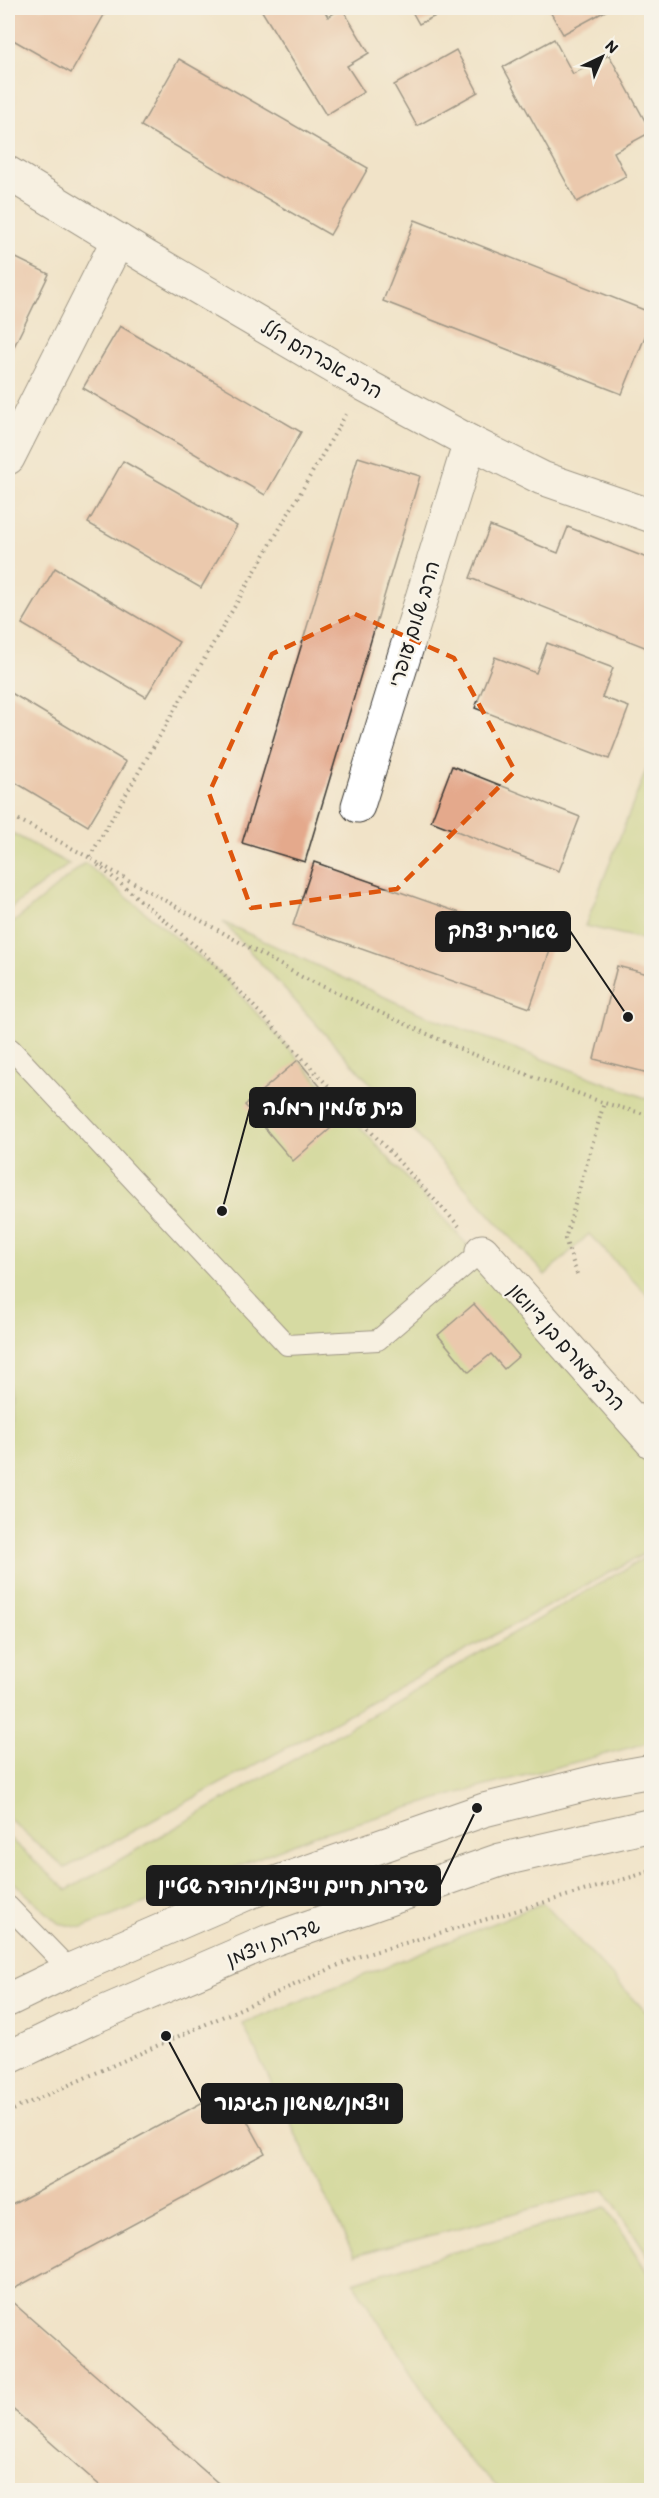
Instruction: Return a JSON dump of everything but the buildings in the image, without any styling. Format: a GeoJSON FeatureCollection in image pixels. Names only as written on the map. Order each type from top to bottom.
{"type":"FeatureCollection","features":[{"type":"Feature","properties":{"kind":"street","name":"הרב אברהם הלל"},"geometry":{"type":"LineString","coordinates":[[8,173],[363,384],[470,442],[542,478],[651,516]]}},
{"type":"Feature","properties":{"kind":"street"},"geometry":{"type":"LineString","coordinates":[[8,458],[118,240]]}},
{"type":"Feature","properties":{"kind":"street","name":"הרב שלום עופרי"},"geometry":{"type":"LineString","coordinates":[[358,806],[470,442]]}},
{"type":"Feature","properties":{"kind":"street","name":"הרב עמרם בן דיוואן"},"geometry":{"type":"LineString","coordinates":[[482,1251],[651,1442]]}},
{"type":"Feature","properties":{"kind":"street"},"geometry":{"type":"LineString","coordinates":[[8,2000],[70,1970],[250,1892],[484,1810],[607,1779],[651,1771]]}},
{"type":"Feature","properties":{"kind":"street","name":"שדרות ויצמן"},"geometry":{"type":"LineString","coordinates":[[8,2058],[91,2018],[269,1941],[500,1860],[651,1825]]}},
{"type":"Feature","properties":{"kind":"lane"},"geometry":{"type":"LineString","coordinates":[[8,1052],[11,1049],[286,1345],[378,1341],[482,1251]]}},
{"type":"Feature","properties":{"kind":"lane"},"geometry":{"type":"LineString","coordinates":[[8,1906],[70,1970]]}},
{"type":"Feature","properties":{"kind":"path"},"geometry":{"type":"LineString","coordinates":[[89,858],[363,384]]}},
{"type":"Feature","properties":{"kind":"path"},"geometry":{"type":"LineString","coordinates":[[8,814],[302,977],[467,1052],[604,1103],[651,1116]]}},
{"type":"Feature","properties":{"kind":"path"},"geometry":{"type":"LineString","coordinates":[[89,858],[205,954],[482,1251]]}},
{"type":"Feature","properties":{"kind":"path"},"geometry":{"type":"LineString","coordinates":[[577,1274],[565,1239],[604,1103]]}},
{"type":"Feature","properties":{"kind":"path"},"geometry":{"type":"LineString","coordinates":[[8,2112],[357,1957],[651,1871]]}},
{"type":"Feature","properties":{"kind":"highlighted area"},"geometry":{"type":"Polygon","coordinates":[[[355,614],[454,658],[515,771],[397,889],[251,908],[209,793],[272,654],[355,614]]]}},
{"type":"Feature","properties":{"kind":"green space"},"geometry":{"type":"Polygon","coordinates":[[[651,758],[651,941],[585,926],[651,758]]]}},
{"type":"Feature","properties":{"kind":"green space"},"geometry":{"type":"Polygon","coordinates":[[[8,831],[69,864],[8,910],[8,831]]]}},
{"type":"Feature","properties":{"kind":"green space"},"geometry":{"type":"Polygon","coordinates":[[[85,863],[223,976],[651,1447],[651,1550],[65,1868],[8,1818],[8,927],[85,863]]]}},
{"type":"Feature","properties":{"kind":"green space"},"geometry":{"type":"Polygon","coordinates":[[[223,922],[415,1011],[651,1100],[651,1299],[589,1234],[545,1275],[223,922]]]}},
{"type":"Feature","properties":{"kind":"green space"},"geometry":{"type":"Polygon","coordinates":[[[651,1554],[651,1742],[448,1796],[313,1836],[82,1928],[58,1923],[8,1877],[8,1837],[67,1890],[651,1554]]]}},
{"type":"Feature","properties":{"kind":"green space"},"geometry":{"type":"Polygon","coordinates":[[[543,1903],[651,2017],[651,2260],[605,2189],[354,2256],[243,2024],[543,1903]]]}},
{"type":"Feature","properties":{"kind":"green space"},"geometry":{"type":"Polygon","coordinates":[[[606,2207],[651,2278],[651,2490],[501,2490],[466,2458],[353,2282],[606,2207]]]}},
{"type":"Feature","properties":{"kind":"place","name":"שארית יצחק"},"geometry":{"type":"Point","coordinates":[628,1017]}},
{"type":"Feature","properties":{"kind":"place","name":"בית עלמין רמלה"},"geometry":{"type":"Point","coordinates":[222,1211]}},
{"type":"Feature","properties":{"kind":"place","name":"שדרות חיים וייצמן/יהודה שטיין"},"geometry":{"type":"Point","coordinates":[477,1808]}},
{"type":"Feature","properties":{"kind":"place","name":"ויצמן/שמשון הגיבור"},"geometry":{"type":"Point","coordinates":[166,2036]}}]}
